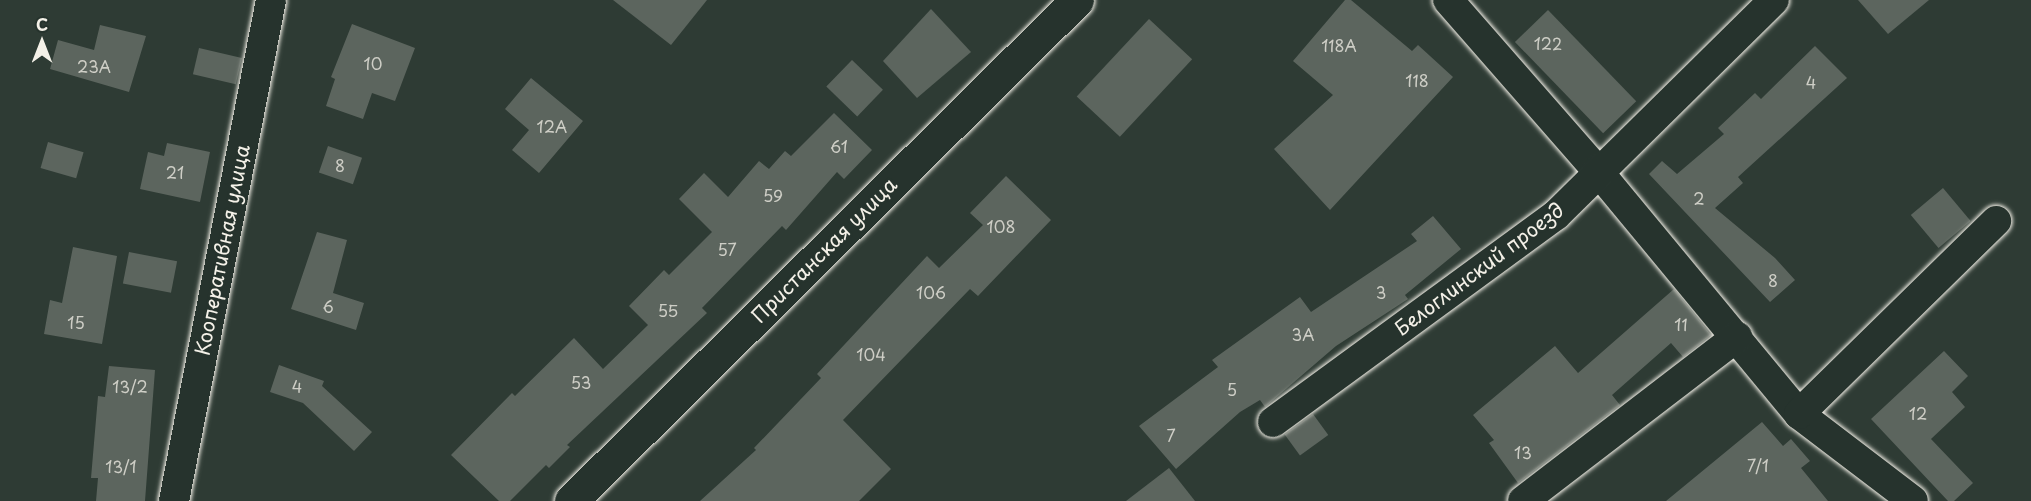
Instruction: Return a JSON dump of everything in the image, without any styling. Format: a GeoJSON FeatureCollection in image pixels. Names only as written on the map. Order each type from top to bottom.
{"type":"FeatureCollection","features":[{"type":"Feature","properties":{"kind":"street","name":"Кооперативная улица"},"geometry":{"type":"LineString","coordinates":[[174,501],[271,0]]}},
{"type":"Feature","properties":{"kind":"street","name":"Пристанская улица"},"geometry":{"type":"LineString","coordinates":[[571,501],[1077,0]]}},
{"type":"Feature","properties":{"kind":"street"},"geometry":{"type":"LineString","coordinates":[[1448,0],[1597,170],[1799,414],[1913,501]]}},
{"type":"Feature","properties":{"kind":"street","name":"Белоглинский проезд"},"geometry":{"type":"LineString","coordinates":[[1273,422],[1556,214],[1597,170],[1774,0]]}},
{"type":"Feature","properties":{"kind":"street"},"geometry":{"type":"LineString","coordinates":[[1799,414],[1996,221]]}},
{"type":"Feature","properties":{"kind":"street"},"geometry":{"type":"LineString","coordinates":[[1523,501],[1737,337]]}},
{"type":"Feature","properties":{"kind":"building"},"geometry":{"type":"Polygon","coordinates":[[[613,0],[707,0],[671,45],[613,0]]]}},
{"type":"Feature","properties":{"kind":"building"},"geometry":{"type":"Polygon","coordinates":[[[1345,0],[1351,0],[1412,51],[1418,45],[1453,77],[1330,210],[1274,149],[1333,95],[1293,61],[1345,0]]]}},
{"type":"Feature","properties":{"kind":"building"},"geometry":{"type":"Polygon","coordinates":[[[1858,0],[1929,0],[1888,34],[1858,0]]]}},
{"type":"Feature","properties":{"kind":"building"},"geometry":{"type":"Polygon","coordinates":[[[931,9],[971,52],[917,98],[883,61],[931,9]]]}},
{"type":"Feature","properties":{"kind":"building"},"geometry":{"type":"Polygon","coordinates":[[[1548,10],[1636,101],[1603,133],[1515,42],[1548,10]]]}},
{"type":"Feature","properties":{"kind":"building"},"geometry":{"type":"Polygon","coordinates":[[[1149,19],[1192,59],[1120,137],[1077,97],[1149,19]]]}},
{"type":"Feature","properties":{"kind":"building"},"geometry":{"type":"Polygon","coordinates":[[[352,24],[415,48],[395,101],[372,93],[363,119],[326,106],[335,79],[331,77],[352,24]]]}},
{"type":"Feature","properties":{"kind":"building"},"geometry":{"type":"Polygon","coordinates":[[[100,25],[146,36],[129,92],[50,69],[58,40],[94,50],[100,25]]]}},
{"type":"Feature","properties":{"kind":"building"},"geometry":{"type":"Polygon","coordinates":[[[1815,46],[1847,78],[1738,177],[1743,183],[1715,208],[1775,258],[1795,280],[1770,302],[1649,174],[1662,161],[1677,174],[1724,134],[1718,128],[1755,93],[1761,99],[1815,46]]]}},
{"type":"Feature","properties":{"kind":"building"},"geometry":{"type":"Polygon","coordinates":[[[199,48],[242,58],[236,84],[193,74],[199,48]]]}},
{"type":"Feature","properties":{"kind":"building"},"geometry":{"type":"Polygon","coordinates":[[[852,60],[883,90],[857,116],[826,87],[852,60]]]}},
{"type":"Feature","properties":{"kind":"building"},"geometry":{"type":"Polygon","coordinates":[[[531,78],[583,121],[539,173],[512,150],[529,130],[505,109],[531,78]]]}},
{"type":"Feature","properties":{"kind":"building"},"geometry":{"type":"Polygon","coordinates":[[[834,113],[872,150],[844,179],[837,172],[786,230],[782,226],[702,308],[707,313],[567,445],[570,447],[549,468],[546,465],[510,501],[499,501],[451,455],[512,393],[515,396],[574,338],[603,369],[648,325],[629,306],[664,270],[669,275],[712,232],[679,199],[704,173],[728,197],[759,161],[769,169],[785,151],[791,156],[834,113]]]}},
{"type":"Feature","properties":{"kind":"building"},"geometry":{"type":"Polygon","coordinates":[[[48,142],[84,152],[76,178],[41,168],[48,142]]]}},
{"type":"Feature","properties":{"kind":"building"},"geometry":{"type":"Polygon","coordinates":[[[167,143],[210,152],[200,202],[140,189],[148,152],[164,156],[167,143]]]}},
{"type":"Feature","properties":{"kind":"building"},"geometry":{"type":"Polygon","coordinates":[[[328,146],[362,158],[353,184],[319,172],[328,146]]]}},
{"type":"Feature","properties":{"kind":"building"},"geometry":{"type":"Polygon","coordinates":[[[1006,176],[1051,220],[978,296],[970,289],[843,420],[891,469],[859,501],[700,501],[756,450],[754,448],[821,378],[817,374],[927,256],[939,268],[983,225],[970,213],[1006,176]]]}},
{"type":"Feature","properties":{"kind":"building"},"geometry":{"type":"Polygon","coordinates":[[[1943,188],[1971,221],[1938,248],[1911,215],[1943,188]]]}},
{"type":"Feature","properties":{"kind":"building"},"geometry":{"type":"Polygon","coordinates":[[[1433,216],[1461,249],[1405,295],[1408,299],[1336,346],[1265,407],[1260,400],[1240,412],[1176,469],[1139,426],[1218,367],[1212,360],[1300,297],[1311,312],[1417,241],[1411,234],[1433,216]]]}},
{"type":"Feature","properties":{"kind":"building"},"geometry":{"type":"Polygon","coordinates":[[[317,232],[347,240],[333,293],[364,303],[356,330],[291,309],[317,232]]]}},
{"type":"Feature","properties":{"kind":"building"},"geometry":{"type":"Polygon","coordinates":[[[73,247],[117,256],[102,344],[44,334],[50,300],[62,303],[73,247]]]}},
{"type":"Feature","properties":{"kind":"building"},"geometry":{"type":"Polygon","coordinates":[[[129,252],[177,261],[171,293],[123,283],[129,252]]]}},
{"type":"Feature","properties":{"kind":"building"},"geometry":{"type":"Polygon","coordinates":[[[1674,289],[1711,335],[1683,357],[1671,343],[1612,395],[1620,405],[1518,483],[1489,443],[1494,440],[1473,415],[1555,346],[1578,373],[1674,289]]]}},
{"type":"Feature","properties":{"kind":"building"},"geometry":{"type":"Polygon","coordinates":[[[1944,351],[1968,376],[1952,392],[1965,407],[1931,439],[1973,483],[1954,501],[1948,501],[1871,419],[1944,351]]]}},
{"type":"Feature","properties":{"kind":"building"},"geometry":{"type":"Polygon","coordinates":[[[279,365],[324,381],[322,386],[372,432],[354,451],[303,403],[270,392],[279,365]]]}},
{"type":"Feature","properties":{"kind":"building"},"geometry":{"type":"Polygon","coordinates":[[[109,366],[155,370],[145,501],[96,501],[98,478],[91,478],[98,396],[105,397],[109,366]]]}},
{"type":"Feature","properties":{"kind":"building"},"geometry":{"type":"Polygon","coordinates":[[[1313,414],[1328,435],[1300,456],[1285,435],[1313,414]]]}},
{"type":"Feature","properties":{"kind":"building"},"geometry":{"type":"Polygon","coordinates":[[[1762,422],[1783,446],[1791,439],[1810,461],[1801,468],[1828,501],[1666,501],[1762,422]]]}},
{"type":"Feature","properties":{"kind":"building"},"geometry":{"type":"Polygon","coordinates":[[[1169,468],[1195,501],[1126,501],[1169,468]]]}}]}
